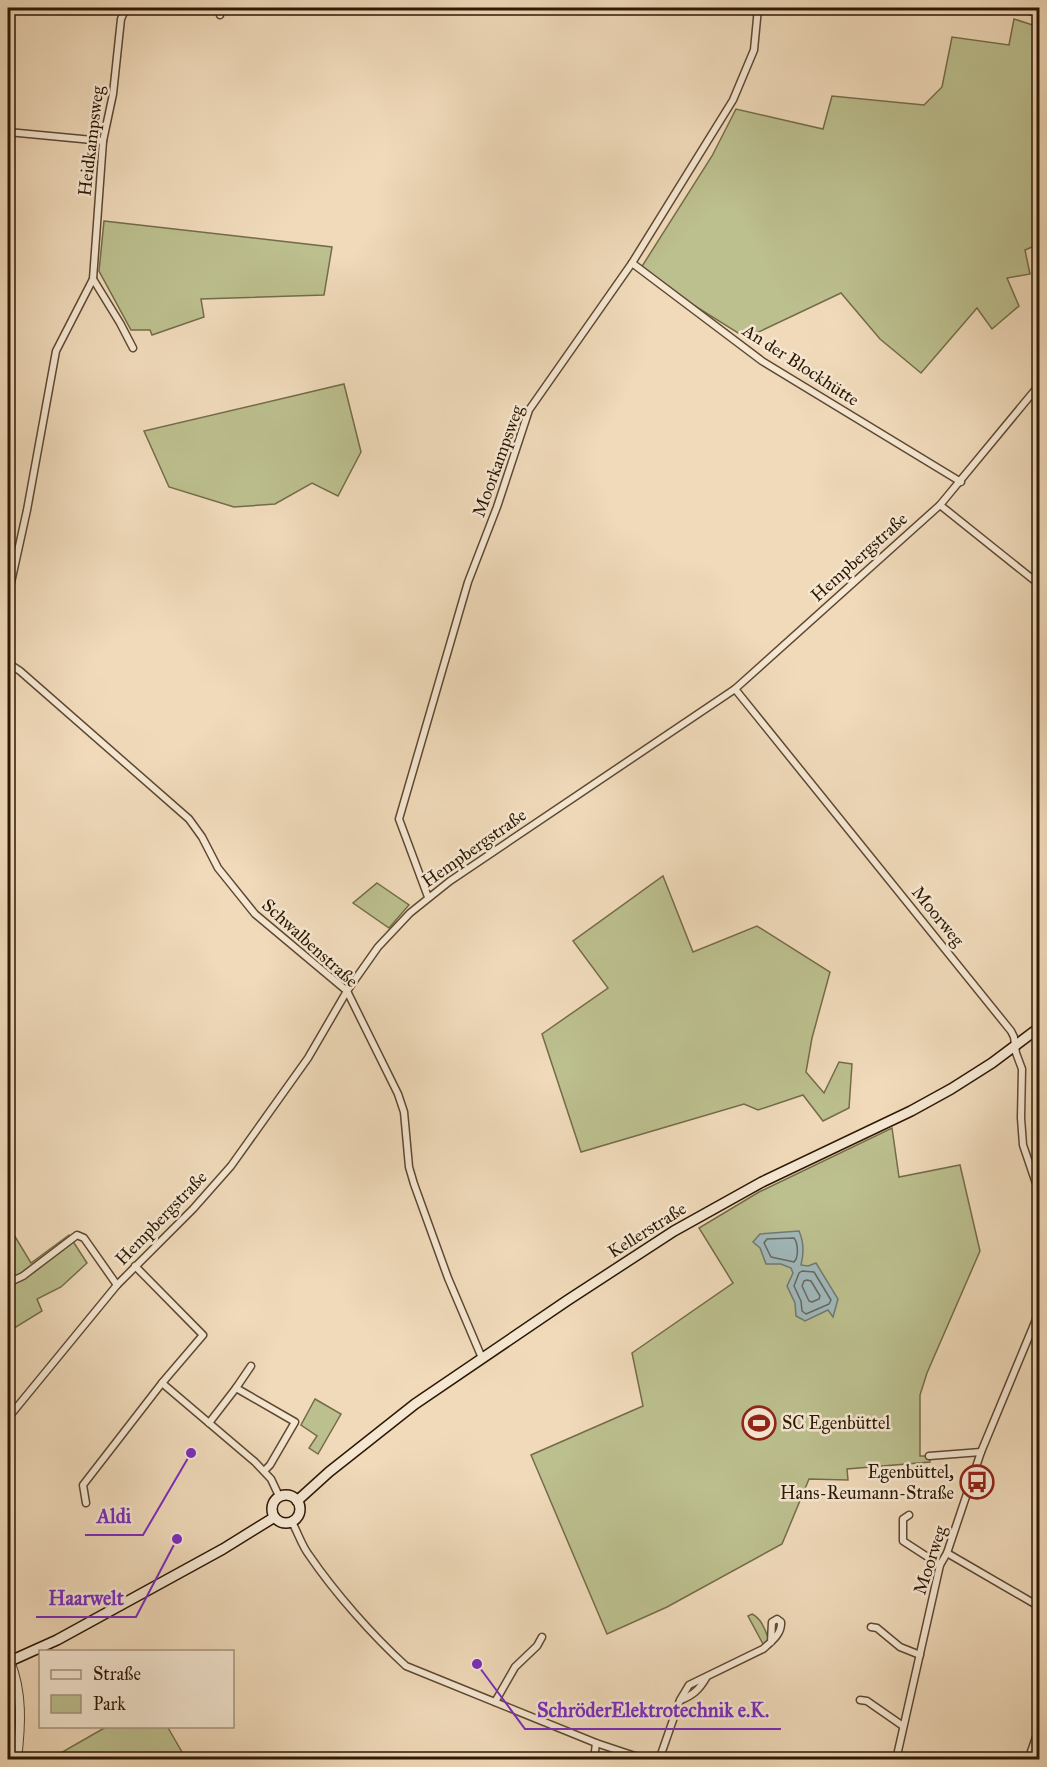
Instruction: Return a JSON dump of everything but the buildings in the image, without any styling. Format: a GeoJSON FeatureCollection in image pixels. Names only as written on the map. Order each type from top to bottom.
{"type":"FeatureCollection","features":[{"type":"Feature","properties":{"kind":"main road","name":"Kellerstraße"},"geometry":{"type":"LineString","coordinates":[[297,1501],[329,1472],[415,1404],[692,1220],[762,1182],[919,1106],[968,1078],[1040,1027]]}},
{"type":"Feature","properties":{"kind":"main road"},"geometry":{"type":"LineString","coordinates":[[289,1495],[297,1501],[299,1515],[292,1522],[282,1524],[273,1518],[271,1510],[273,1502],[279,1496],[289,1495]]}},
{"type":"Feature","properties":{"kind":"main road"},"geometry":{"type":"LineString","coordinates":[[8,1658],[57,1640],[224,1549],[273,1518]]}},
{"type":"Feature","properties":{"kind":"street","name":"Heidkampsweg"},"geometry":{"type":"LineString","coordinates":[[8,596],[30,498],[56,351],[93,279],[104,141],[113,94],[121,19],[126,8]]}},
{"type":"Feature","properties":{"kind":"street","name":"Moorkampsweg"},"geometry":{"type":"LineString","coordinates":[[428,897],[399,819],[468,582],[490,526],[529,410],[632,263],[733,100],[754,50],[758,8]]}},
{"type":"Feature","properties":{"kind":"street"},"geometry":{"type":"LineString","coordinates":[[1021,8],[1040,14]]}},
{"type":"Feature","properties":{"kind":"street"},"geometry":{"type":"LineString","coordinates":[[8,132],[104,141]]}},
{"type":"Feature","properties":{"kind":"street","name":"An der Blockhütte"},"geometry":{"type":"LineString","coordinates":[[632,263],[762,361],[961,482]]}},
{"type":"Feature","properties":{"kind":"street"},"geometry":{"type":"LineString","coordinates":[[93,279],[133,348]]}},
{"type":"Feature","properties":{"kind":"street","name":"Hempbergstraße"},"geometry":{"type":"LineString","coordinates":[[8,1418],[117,1285],[193,1209],[231,1166],[308,1058],[347,991],[389,934],[428,897],[735,689],[940,505],[1040,384]]}},
{"type":"Feature","properties":{"kind":"street"},"geometry":{"type":"LineString","coordinates":[[940,505],[1040,585]]}},
{"type":"Feature","properties":{"kind":"street","name":"Schwalbenstraße"},"geometry":{"type":"LineString","coordinates":[[8,663],[189,819],[202,837],[218,868],[255,915],[347,991],[398,1094],[404,1112],[414,1184],[448,1278],[482,1358]]}},
{"type":"Feature","properties":{"kind":"street","name":"Moorweg"},"geometry":{"type":"LineString","coordinates":[[735,689],[1011,1030],[1022,1069],[1023,1145],[1040,1195]]}},
{"type":"Feature","properties":{"kind":"street"},"geometry":{"type":"LineString","coordinates":[[9,1281],[23,1276],[76,1235],[84,1238],[117,1285]]}},
{"type":"Feature","properties":{"kind":"street"},"geometry":{"type":"LineString","coordinates":[[86,1503],[83,1485],[162,1383],[203,1335],[135,1266]]}},
{"type":"Feature","properties":{"kind":"street","name":"Moorweg"},"geometry":{"type":"LineString","coordinates":[[896,1760],[940,1565],[947,1553],[981,1452],[1040,1310]]}},
{"type":"Feature","properties":{"kind":"street"},"geometry":{"type":"LineString","coordinates":[[209,1423],[250,1366]]}},
{"type":"Feature","properties":{"kind":"street"},"geometry":{"type":"LineString","coordinates":[[162,1383],[232,1443],[240,1447],[264,1471],[279,1496]]}},
{"type":"Feature","properties":{"kind":"street"},"geometry":{"type":"LineString","coordinates":[[236,1388],[295,1422],[270,1465],[264,1471]]}},
{"type":"Feature","properties":{"kind":"street"},"geometry":{"type":"LineString","coordinates":[[930,1456],[981,1452]]}},
{"type":"Feature","properties":{"kind":"street"},"geometry":{"type":"LineString","coordinates":[[909,1515],[903,1519],[903,1541],[940,1565]]}},
{"type":"Feature","properties":{"kind":"street"},"geometry":{"type":"LineString","coordinates":[[292,1522],[307,1553],[328,1581],[385,1647],[406,1666],[597,1743],[647,1760]]}},
{"type":"Feature","properties":{"kind":"street"},"geometry":{"type":"LineString","coordinates":[[947,1553],[1040,1607]]}},
{"type":"Feature","properties":{"kind":"street"},"geometry":{"type":"LineString","coordinates":[[871,1627],[900,1647],[920,1654]]}},
{"type":"Feature","properties":{"kind":"street"},"geometry":{"type":"LineString","coordinates":[[495,1702],[515,1667],[537,1646],[542,1637]]}},
{"type":"Feature","properties":{"kind":"street"},"geometry":{"type":"LineString","coordinates":[[659,1760],[680,1700],[689,1685],[763,1649],[771,1641]]}},
{"type":"Feature","properties":{"kind":"street"},"geometry":{"type":"LineString","coordinates":[[8,1658],[20,1690],[21,1728],[17,1760]]}},
{"type":"Feature","properties":{"kind":"street"},"geometry":{"type":"LineString","coordinates":[[860,1700],[867,1701],[903,1726]]}},
{"type":"Feature","properties":{"kind":"street"},"geometry":{"type":"LineString","coordinates":[[1028,1760],[1040,1726]]}},
{"type":"Feature","properties":{"kind":"street"},"geometry":{"type":"LineString","coordinates":[[594,1760],[597,1743]]}},
{"type":"Feature","properties":{"kind":"green space"},"geometry":{"type":"Polygon","coordinates":[[[1014,19],[1039,27],[1039,244],[1025,250],[1030,274],[1007,278],[1019,306],[992,329],[977,308],[921,373],[880,339],[841,293],[746,338],[639,271],[712,156],[736,109],[823,129],[832,96],[924,105],[942,87],[952,37],[1009,45],[1014,19]]]}},
{"type":"Feature","properties":{"kind":"green space"},"geometry":{"type":"Polygon","coordinates":[[[104,221],[332,247],[324,295],[201,299],[204,317],[152,335],[150,330],[131,330],[99,271],[104,221]]]}},
{"type":"Feature","properties":{"kind":"green space"},"geometry":{"type":"Polygon","coordinates":[[[344,384],[361,452],[338,496],[312,483],[275,504],[234,507],[169,487],[144,431],[344,384]]]}},
{"type":"Feature","properties":{"kind":"green space"},"geometry":{"type":"Polygon","coordinates":[[[663,876],[693,952],[757,926],[830,972],[812,1038],[806,1072],[824,1093],[839,1062],[852,1064],[849,1108],[823,1121],[803,1095],[758,1110],[744,1104],[581,1152],[542,1034],[608,988],[573,941],[663,876]]]}},
{"type":"Feature","properties":{"kind":"green space"},"geometry":{"type":"Polygon","coordinates":[[[377,883],[409,905],[389,928],[353,903],[377,883]]]}},
{"type":"Feature","properties":{"kind":"green space","name":"SC Egenbüttel"},"geometry":{"type":"Polygon","coordinates":[[[892,1128],[899,1177],[960,1165],[980,1251],[927,1373],[920,1395],[920,1456],[929,1456],[930,1462],[847,1469],[848,1480],[809,1479],[782,1544],[667,1607],[607,1634],[531,1455],[643,1406],[632,1353],[733,1283],[699,1228],[759,1192],[892,1128]]]}},
{"type":"Feature","properties":{"kind":"green space"},"geometry":{"type":"Polygon","coordinates":[[[8,1225],[31,1263],[69,1235],[87,1263],[61,1287],[37,1299],[42,1311],[8,1332],[8,1225]]]}},
{"type":"Feature","properties":{"kind":"green space"},"geometry":{"type":"Polygon","coordinates":[[[315,1399],[341,1414],[318,1454],[309,1448],[317,1436],[301,1425],[315,1399]]]}},
{"type":"Feature","properties":{"kind":"green space"},"geometry":{"type":"Polygon","coordinates":[[[752,1614],[761,1622],[769,1640],[763,1644],[748,1616],[752,1614]]]}},
{"type":"Feature","properties":{"kind":"green space"},"geometry":{"type":"Polygon","coordinates":[[[104,1728],[168,1728],[186,1759],[59,1760],[57,1755],[104,1728]]]}},
{"type":"Feature","properties":{"kind":"water"},"geometry":{"type":"Polygon","coordinates":[[[799,1231],[803,1248],[801,1265],[808,1266],[816,1263],[838,1299],[833,1317],[828,1310],[805,1321],[796,1316],[795,1303],[787,1286],[793,1273],[791,1268],[781,1264],[766,1264],[760,1248],[753,1242],[760,1234],[799,1231]]]}},
{"type":"Feature","properties":{"kind":"place","name":"SC Egenbüttel"},"geometry":{"type":"Point","coordinates":[759,1423]}},
{"type":"Feature","properties":{"kind":"place","name":"Aldi"},"geometry":{"type":"Point","coordinates":[191,1453]}},
{"type":"Feature","properties":{"kind":"place","name":"Egenbüttel, Hans-Reumann-Straße"},"geometry":{"type":"Point","coordinates":[977,1482]}},
{"type":"Feature","properties":{"kind":"place","name":"Haarwelt"},"geometry":{"type":"Point","coordinates":[177,1539]}},
{"type":"Feature","properties":{"kind":"place","name":"SchröderElektrotechnik e.K."},"geometry":{"type":"Point","coordinates":[477,1664]}}]}
